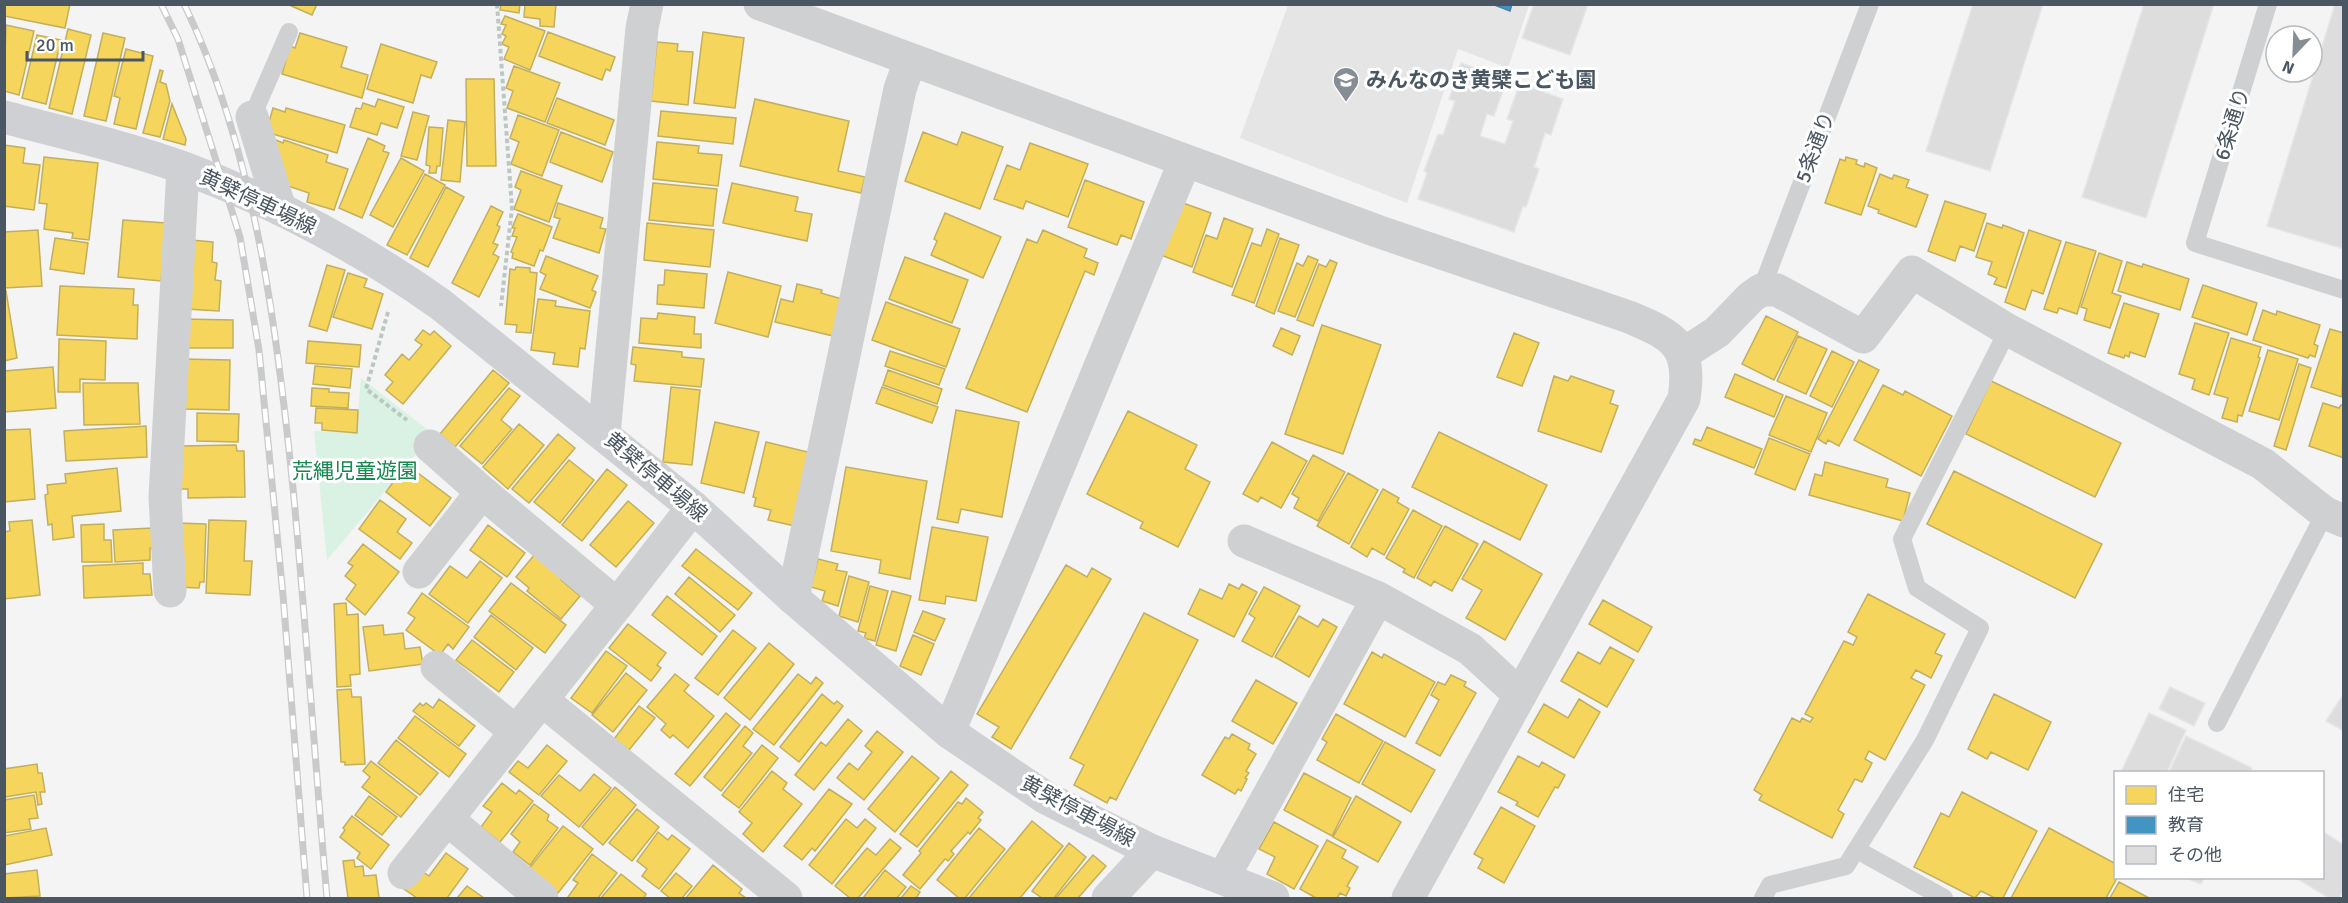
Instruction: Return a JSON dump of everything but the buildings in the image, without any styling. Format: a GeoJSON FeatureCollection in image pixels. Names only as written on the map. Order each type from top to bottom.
{"type":"FeatureCollection","features":[{"type":"Feature","properties":{"kind":"main road","name":"黄檗停車場線"},"geometry":{"type":"LineString","coordinates":[[4,117],[118,147],[183,168],[303,219],[399,275],[604,434],[693,507],[793,598],[949,732],[1046,798],[1152,851],[1273,898]]}},
{"type":"Feature","properties":{"kind":"street"},"geometry":{"type":"LineString","coordinates":[[604,434],[646,4]]}},
{"type":"Feature","properties":{"kind":"street"},"geometry":{"type":"LineString","coordinates":[[760,4],[1377,231],[1629,317],[1659,330],[1683,354],[1688,374],[1684,399],[1407,898]]}},
{"type":"Feature","properties":{"kind":"street"},"geometry":{"type":"LineString","coordinates":[[793,598],[900,89],[910,61]]}},
{"type":"Feature","properties":{"kind":"street"},"geometry":{"type":"LineString","coordinates":[[252,117],[280,209]]}},
{"type":"Feature","properties":{"kind":"street"},"geometry":{"type":"LineString","coordinates":[[949,732],[1185,161]]}},
{"type":"Feature","properties":{"kind":"street"},"geometry":{"type":"LineString","coordinates":[[170,591],[165,497],[183,168]]}},
{"type":"Feature","properties":{"kind":"street"},"geometry":{"type":"LineString","coordinates":[[1683,354],[1717,332],[1751,297],[1761,290],[1777,290],[1863,337],[1912,272],[2008,330],[2263,464],[2334,517]]}},
{"type":"Feature","properties":{"kind":"street"},"geometry":{"type":"LineString","coordinates":[[430,446],[617,605]]}},
{"type":"Feature","properties":{"kind":"street"},"geometry":{"type":"LineString","coordinates":[[419,572],[482,492]]}},
{"type":"Feature","properties":{"kind":"street"},"geometry":{"type":"LineString","coordinates":[[404,873],[693,507]]}},
{"type":"Feature","properties":{"kind":"street"},"geometry":{"type":"LineString","coordinates":[[1244,541],[1378,598],[1470,649],[1520,695]]}},
{"type":"Feature","properties":{"kind":"street"},"geometry":{"type":"LineString","coordinates":[[1223,878],[1378,598]]}},
{"type":"Feature","properties":{"kind":"street"},"geometry":{"type":"LineString","coordinates":[[437,667],[516,732]]}},
{"type":"Feature","properties":{"kind":"street"},"geometry":{"type":"LineString","coordinates":[[542,700],[786,898]]}},
{"type":"Feature","properties":{"kind":"street"},"geometry":{"type":"LineString","coordinates":[[447,819],[542,898]]}},
{"type":"Feature","properties":{"kind":"street"},"geometry":{"type":"LineString","coordinates":[[1108,898],[1152,851]]}},
{"type":"Feature","properties":{"kind":"lane","name":"5条通り"},"geometry":{"type":"LineString","coordinates":[[1761,290],[1870,4]]}},
{"type":"Feature","properties":{"kind":"lane","name":"6条通り"},"geometry":{"type":"LineString","coordinates":[[2268,4],[2195,243],[2343,290]]}},
{"type":"Feature","properties":{"kind":"lane"},"geometry":{"type":"LineString","coordinates":[[252,117],[289,32]]}},
{"type":"Feature","properties":{"kind":"lane"},"geometry":{"type":"LineString","coordinates":[[1763,898],[1770,885],[1846,866],[1925,740],[1980,628],[1917,588],[1902,539],[2008,330]]}},
{"type":"Feature","properties":{"kind":"lane"},"geometry":{"type":"LineString","coordinates":[[2217,723],[2334,517]]}},
{"type":"Feature","properties":{"kind":"lane"},"geometry":{"type":"LineString","coordinates":[[1857,850],[1944,898]]}},
{"type":"Feature","properties":{"kind":"path"},"geometry":{"type":"LineString","coordinates":[[496,349],[512,208],[497,4]]}},
{"type":"Feature","properties":{"kind":"path"},"geometry":{"type":"LineString","coordinates":[[399,275],[366,389],[428,436],[430,446]]}},
{"type":"Feature","properties":{"kind":"shaded area","name":"みんなのき黄檗こども園"},"geometry":{"type":"Polygon","coordinates":[[[1288,5],[1529,5],[1508,68],[1458,49],[1407,203],[1240,138],[1288,5]]]}},
{"type":"Feature","properties":{"kind":"green space","name":"荒縄児童遊園"},"geometry":{"type":"Polygon","coordinates":[[[361,378],[433,434],[327,560],[314,431],[356,433],[361,378]]]}},
{"type":"Feature","properties":{"kind":"railway"},"geometry":{"type":"LineString","coordinates":[[161,4],[178,39],[240,237],[259,350],[283,595],[307,898]]}},
{"type":"Feature","properties":{"kind":"railway"},"geometry":{"type":"LineString","coordinates":[[184,4],[208,60],[229,119],[259,241],[270,303],[293,488],[327,898]]}},
{"type":"Feature","properties":{"kind":"place","name":"みんなのき黄檗こども園"},"geometry":{"type":"Point","coordinates":[1346,103]}}]}
